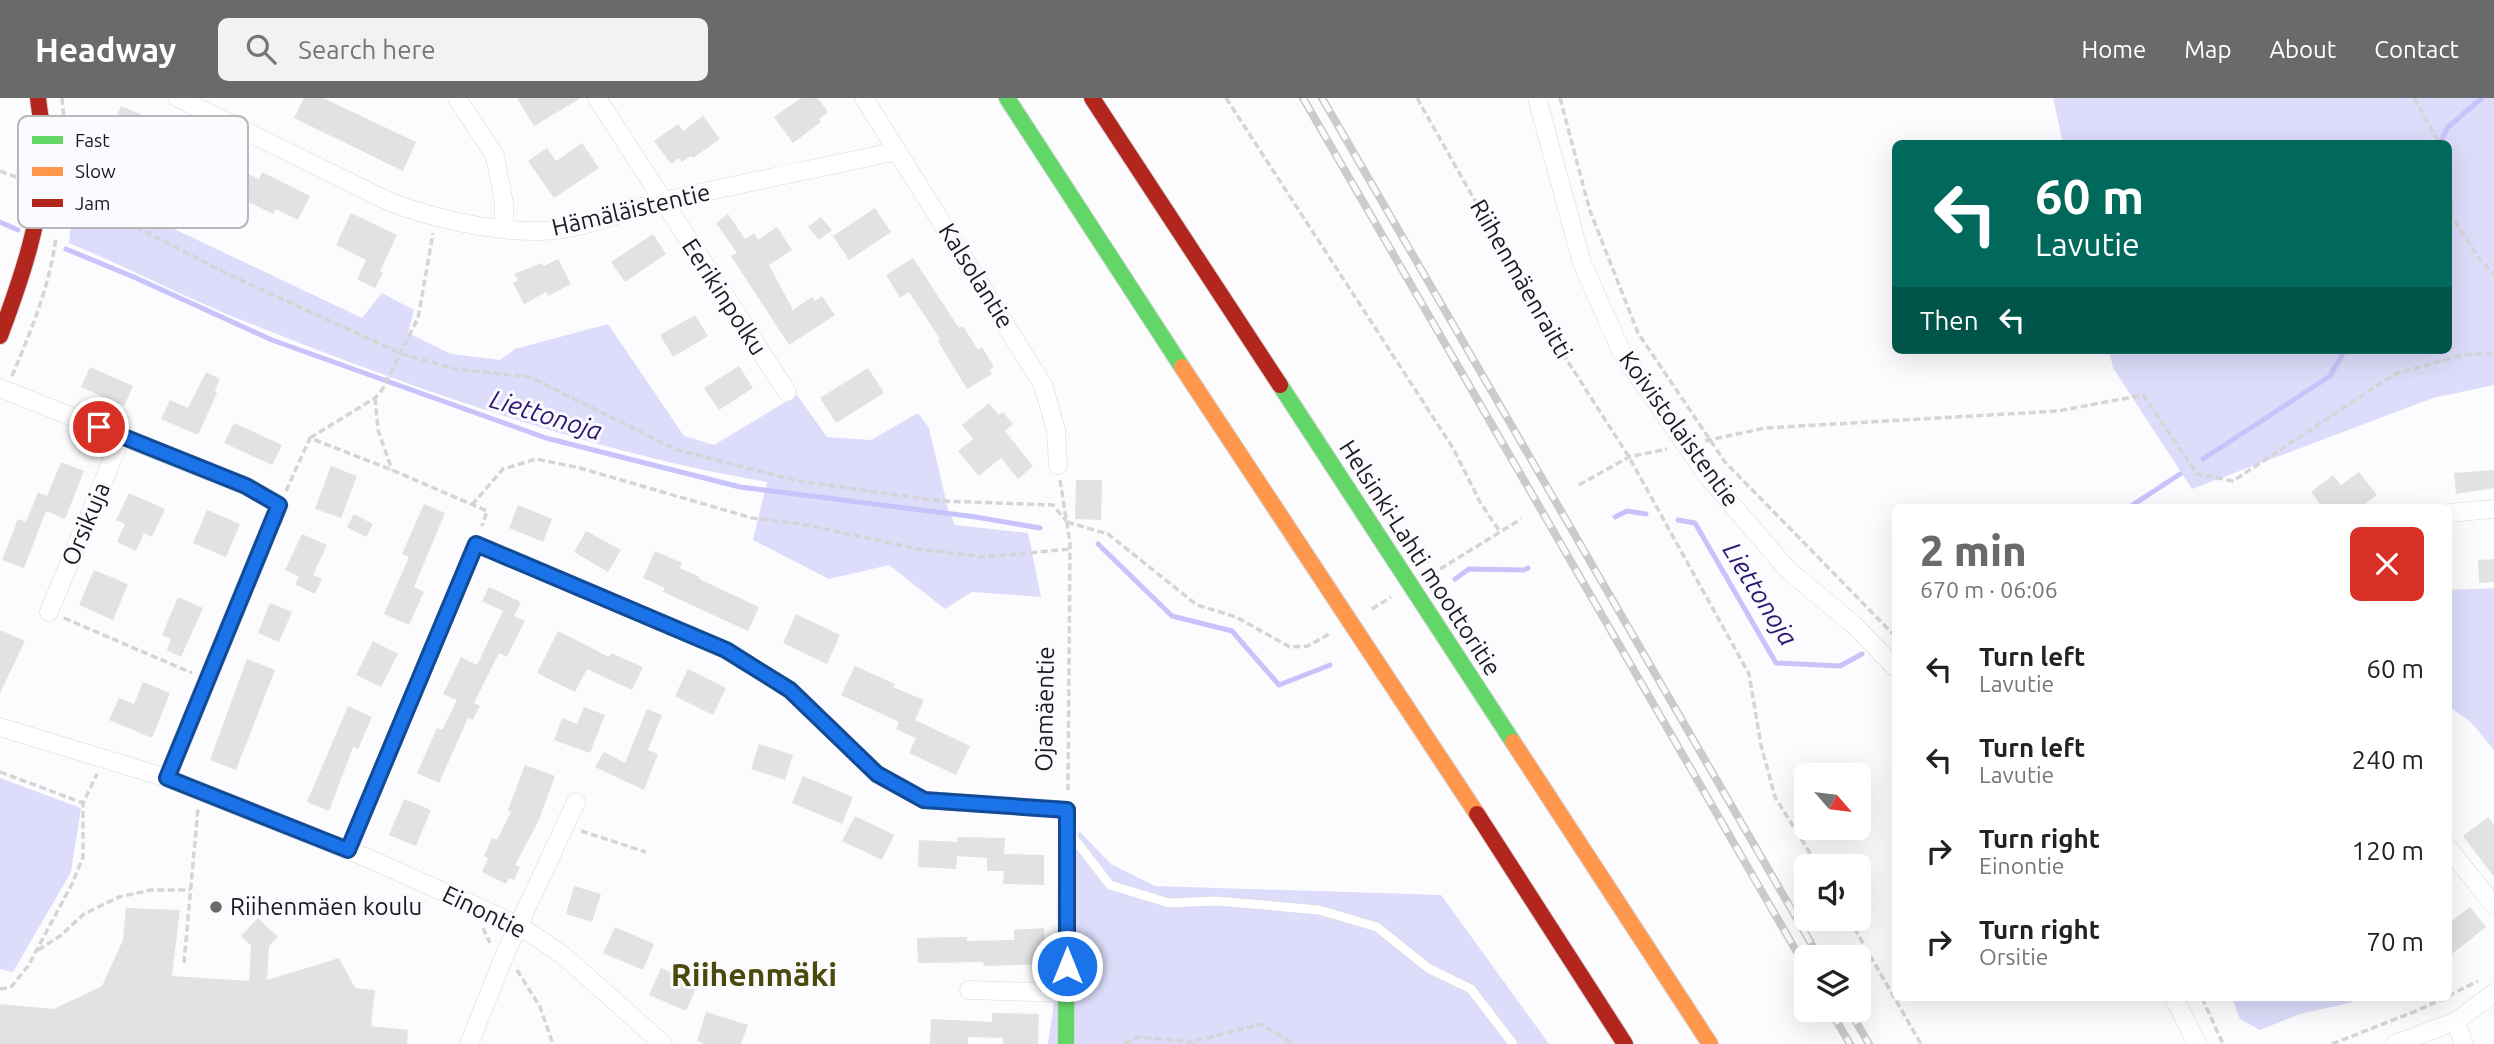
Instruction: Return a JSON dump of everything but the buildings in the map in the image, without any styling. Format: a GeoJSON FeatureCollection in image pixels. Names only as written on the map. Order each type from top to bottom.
{"type":"FeatureCollection","features":[{"type":"Feature","properties":{"kind":"main road"},"geometry":{"type":"LineString","coordinates":[[38,98],[40,116]]}},
{"type":"Feature","properties":{"kind":"main road"},"geometry":{"type":"LineString","coordinates":[[1007,98],[1103,249],[1560,940],[1625,1044]]}},
{"type":"Feature","properties":{"kind":"main road","name":"Helsinki-Lahti moottoritie"},"geometry":{"type":"LineString","coordinates":[[1092,98],[1710,1044]]}},
{"type":"Feature","properties":{"kind":"main road"},"geometry":{"type":"LineString","coordinates":[[0,336],[20,281],[33,228]]}},
{"type":"Feature","properties":{"kind":"main road"},"geometry":{"type":"LineString","coordinates":[[348,850],[476,544],[726,650],[790,690],[877,774],[924,800],[1067,810],[1066,1044]]}},
{"type":"Feature","properties":{"kind":"street","name":"Hämäläistentie"},"geometry":{"type":"LineString","coordinates":[[178,98],[215,116]]}},
{"type":"Feature","properties":{"kind":"street"},"geometry":{"type":"LineString","coordinates":[[457,98],[495,156],[503,202],[504,228]]}},
{"type":"Feature","properties":{"kind":"street","name":"Eerikinpolku"},"geometry":{"type":"LineString","coordinates":[[597,98],[787,392]]}},
{"type":"Feature","properties":{"kind":"street","name":"Kalsolantie"},"geometry":{"type":"LineString","coordinates":[[864,98],[1043,385],[1056,430],[1058,465]]}},
{"type":"Feature","properties":{"kind":"street","name":"Koivistolaistentie"},"geometry":{"type":"LineString","coordinates":[[1537,98],[1582,263],[1622,354],[1709,478],[1788,570],[1854,625],[1892,664]]}},
{"type":"Feature","properties":{"kind":"street","name":"Hämäläistentie"},"geometry":{"type":"LineString","coordinates":[[248,132],[390,202],[436,217],[541,231],[582,225],[662,202],[898,151]]}},
{"type":"Feature","properties":{"kind":"street"},"geometry":{"type":"LineString","coordinates":[[0,388],[246,486],[279,505],[167,778]]}},
{"type":"Feature","properties":{"kind":"street","name":"Orsikuja"},"geometry":{"type":"LineString","coordinates":[[49,612],[122,436]]}},
{"type":"Feature","properties":{"kind":"street"},"geometry":{"type":"LineString","coordinates":[[2452,513],[2494,509]]}},
{"type":"Feature","properties":{"kind":"street","name":"Einontie"},"geometry":{"type":"LineString","coordinates":[[0,727],[167,778],[348,850],[518,925],[564,956],[663,1044]]}},
{"type":"Feature","properties":{"kind":"street"},"geometry":{"type":"LineString","coordinates":[[469,1044],[506,952],[576,802]]}},
{"type":"Feature","properties":{"kind":"street"},"geometry":{"type":"LineString","coordinates":[[2452,853],[2494,905]]}},
{"type":"Feature","properties":{"kind":"street"},"geometry":{"type":"LineString","coordinates":[[2395,1044],[2456,1021],[2491,985]]}},
{"type":"Feature","properties":{"kind":"street"},"geometry":{"type":"LineString","coordinates":[[969,990],[1067,993]]}},
{"type":"Feature","properties":{"kind":"street"},"geometry":{"type":"LineString","coordinates":[[2176,1001],[2197,1044]]}},
{"type":"Feature","properties":{"kind":"street"},"geometry":{"type":"LineString","coordinates":[[2456,1021],[2464,1044]]}},
{"type":"Feature","properties":{"kind":"lane"},"geometry":{"type":"LineString","coordinates":[[1067,830],[1110,885],[1169,903],[1217,901],[1319,910],[1377,928],[1428,968],[1471,989],[1513,1044]]}},
{"type":"Feature","properties":{"kind":"path"},"geometry":{"type":"LineString","coordinates":[[1226,98],[1453,448],[1480,502],[1500,532]]}},
{"type":"Feature","properties":{"kind":"path","name":"Riihenmäenraitti"},"geometry":{"type":"LineString","coordinates":[[1417,98],[1549,332],[1629,457],[1749,674],[1761,745],[1774,797],[1810,854]]}},
{"type":"Feature","properties":{"kind":"path"},"geometry":{"type":"LineString","coordinates":[[1560,98],[1590,211],[1638,333],[1725,462],[1892,633]]}},
{"type":"Feature","properties":{"kind":"path"},"geometry":{"type":"LineString","coordinates":[[2415,100],[2438,140]]}},
{"type":"Feature","properties":{"kind":"path"},"geometry":{"type":"LineString","coordinates":[[0,171],[18,177]]}},
{"type":"Feature","properties":{"kind":"path"},"geometry":{"type":"LineString","coordinates":[[279,505],[310,438],[375,398],[382,390],[418,318],[436,217]]}},
{"type":"Feature","properties":{"kind":"path"},"geometry":{"type":"LineString","coordinates":[[2452,217],[2480,260],[2494,274]]}},
{"type":"Feature","properties":{"kind":"path"},"geometry":{"type":"LineString","coordinates":[[138,228],[234,277],[401,353],[454,369],[530,377],[677,450],[798,481],[940,501],[1053,505],[1066,521],[1108,534],[1197,605],[1236,617],[1290,647],[1308,646],[1329,634]]}},
{"type":"Feature","properties":{"kind":"path"},"geometry":{"type":"LineString","coordinates":[[1710,440],[1765,428],[2058,411],[2143,395],[2197,474],[2234,481],[2395,374],[2462,355],[2494,353]]}},
{"type":"Feature","properties":{"kind":"path"},"geometry":{"type":"LineString","coordinates":[[375,398],[378,430],[393,470]]}},
{"type":"Feature","properties":{"kind":"path"},"geometry":{"type":"LineString","coordinates":[[310,438],[487,511],[476,544]]}},
{"type":"Feature","properties":{"kind":"path"},"geometry":{"type":"LineString","coordinates":[[1579,485],[1629,457]]}},
{"type":"Feature","properties":{"kind":"path"},"geometry":{"type":"LineString","coordinates":[[472,505],[503,469],[536,459],[580,468],[752,518],[802,524],[865,540],[918,549],[984,557],[1070,546]]}},
{"type":"Feature","properties":{"kind":"path","name":"Ojamäentie"},"geometry":{"type":"LineString","coordinates":[[1058,465],[1070,546],[1067,810]]}},
{"type":"Feature","properties":{"kind":"path"},"geometry":{"type":"LineString","coordinates":[[1440,569],[1521,519]]}},
{"type":"Feature","properties":{"kind":"path"},"geometry":{"type":"LineString","coordinates":[[1371,609],[1395,595]]}},
{"type":"Feature","properties":{"kind":"path"},"geometry":{"type":"LineString","coordinates":[[49,612],[207,680]]}},
{"type":"Feature","properties":{"kind":"path"},"geometry":{"type":"LineString","coordinates":[[0,989],[11,987],[28,966],[72,884],[83,857],[83,803],[99,769]]}},
{"type":"Feature","properties":{"kind":"path"},"geometry":{"type":"LineString","coordinates":[[0,772],[83,803]]}},
{"type":"Feature","properties":{"kind":"path"},"geometry":{"type":"LineString","coordinates":[[184,963],[198,806]]}},
{"type":"Feature","properties":{"kind":"path"},"geometry":{"type":"LineString","coordinates":[[565,826],[646,852]]}},
{"type":"Feature","properties":{"kind":"path"},"geometry":{"type":"LineString","coordinates":[[37,950],[60,936],[84,914],[118,897],[151,890],[191,890]]}},
{"type":"Feature","properties":{"kind":"path"},"geometry":{"type":"LineString","coordinates":[[1856,931],[1892,994]]}},
{"type":"Feature","properties":{"kind":"path"},"geometry":{"type":"LineString","coordinates":[[506,952],[540,1007],[553,1044]]}},
{"type":"Feature","properties":{"kind":"path"},"geometry":{"type":"LineString","coordinates":[[2452,995],[2491,985]]}},
{"type":"Feature","properties":{"kind":"path"},"geometry":{"type":"LineString","coordinates":[[1896,1001],[1921,1044]]}},
{"type":"Feature","properties":{"kind":"path"},"geometry":{"type":"LineString","coordinates":[[2203,1001],[2223,1044]]}},
{"type":"Feature","properties":{"kind":"path"},"geometry":{"type":"LineString","coordinates":[[2332,1044],[2437,1001]]}},
{"type":"Feature","properties":{"kind":"path"},"geometry":{"type":"LineString","coordinates":[[1125,1044],[1138,1037],[1191,1042],[1261,1024],[1294,1044]]}},
{"type":"Feature","properties":{"kind":"shaded area"},"geometry":{"type":"Polygon","coordinates":[[[2053,98],[2494,98],[2494,385],[2433,398],[2192,489],[2113,368],[2110,354],[2452,354],[2452,140],[2062,140],[2053,98]]]}},
{"type":"Feature","properties":{"kind":"shaded area"},"geometry":{"type":"Polygon","coordinates":[[[70,228],[172,228],[362,318],[382,293],[414,310],[408,333],[451,354],[500,360],[515,349],[608,324],[684,436],[714,445],[797,395],[827,437],[871,440],[918,413],[929,428],[948,509],[955,525],[1028,533],[1041,597],[972,592],[945,609],[889,565],[829,579],[753,540],[767,482],[632,453],[566,435],[433,392],[218,310],[69,243],[70,228]]]}},
{"type":"Feature","properties":{"kind":"shaded area"},"geometry":{"type":"Polygon","coordinates":[[[2494,588],[2494,750],[2471,722],[2452,709],[2452,590],[2494,588]]]}},
{"type":"Feature","properties":{"kind":"shaded area"},"geometry":{"type":"Polygon","coordinates":[[[0,778],[81,808],[71,872],[13,972],[0,969],[0,778]]]}},
{"type":"Feature","properties":{"kind":"shaded area"},"geometry":{"type":"Polygon","coordinates":[[[1079,831],[1111,864],[1155,886],[1441,895],[1549,1044],[1048,1044],[1079,831]]]}},
{"type":"Feature","properties":{"kind":"shaded area"},"geometry":{"type":"Polygon","coordinates":[[[2233,1001],[2354,1001],[2300,1014],[2260,1030],[2240,1019],[2233,1001]]]}},
{"type":"Feature","properties":{"kind":"waterway","name":"Liettonoja"},"geometry":{"type":"LineString","coordinates":[[2441,140],[2448,127],[2482,98]]}},
{"type":"Feature","properties":{"kind":"waterway","name":"Liettonoja"},"geometry":{"type":"LineString","coordinates":[[0,222],[18,230]]}},
{"type":"Feature","properties":{"kind":"waterway","name":"Liettonoja"},"geometry":{"type":"LineString","coordinates":[[66,249],[272,340],[546,438],[740,487],[976,517],[1040,528]]}},
{"type":"Feature","properties":{"kind":"waterway","name":"Liettonoja"},"geometry":{"type":"LineString","coordinates":[[2203,459],[2330,376],[2343,354]]}},
{"type":"Feature","properties":{"kind":"waterway","name":"Liettonoja"},"geometry":{"type":"LineString","coordinates":[[2134,504],[2180,474]]}},
{"type":"Feature","properties":{"kind":"waterway","name":"Liettonoja"},"geometry":{"type":"LineString","coordinates":[[1615,517],[1627,511],[1646,514]]}},
{"type":"Feature","properties":{"kind":"waterway","name":"Liettonoja"},"geometry":{"type":"LineString","coordinates":[[1678,520],[1695,523],[1776,663],[1840,666],[1862,654]]}},
{"type":"Feature","properties":{"kind":"waterway","name":"Liettonoja"},"geometry":{"type":"LineString","coordinates":[[1098,544],[1172,616],[1232,631],[1279,685],[1330,665]]}},
{"type":"Feature","properties":{"kind":"waterway","name":"Liettonoja"},"geometry":{"type":"LineString","coordinates":[[1455,579],[1469,569],[1528,568]]}},
{"type":"Feature","properties":{"kind":"railway"},"geometry":{"type":"LineString","coordinates":[[1303,98],[1794,947]]}},
{"type":"Feature","properties":{"kind":"railway"},"geometry":{"type":"LineString","coordinates":[[1322,98],[1812,945]]}},
{"type":"Feature","properties":{"kind":"railway"},"geometry":{"type":"LineString","coordinates":[[1837,1022],[1850,1044]]}},
{"type":"Feature","properties":{"kind":"railway"},"geometry":{"type":"LineString","coordinates":[[1856,1022],[1869,1044]]}},
{"type":"Feature","properties":{"kind":"traffic: fast"},"geometry":{"type":"LineString","coordinates":[[1007,98],[1182,367]]}},
{"type":"Feature","properties":{"kind":"traffic: fast"},"geometry":{"type":"LineString","coordinates":[[1280,385],[1513,742]]}},
{"type":"Feature","properties":{"kind":"traffic: fast"},"geometry":{"type":"LineString","coordinates":[[348,850],[476,544],[529,566]]}},
{"type":"Feature","properties":{"kind":"traffic: fast"},"geometry":{"type":"LineString","coordinates":[[969,803],[1067,810],[1066,1044]]}},
{"type":"Feature","properties":{"kind":"traffic: slow"},"geometry":{"type":"LineString","coordinates":[[1182,367],[1477,814]]}},
{"type":"Feature","properties":{"kind":"traffic: slow"},"geometry":{"type":"LineString","coordinates":[[529,566],[726,650],[790,690],[877,774],[924,800],[969,803]]}},
{"type":"Feature","properties":{"kind":"traffic: slow"},"geometry":{"type":"LineString","coordinates":[[1513,742],[1710,1044]]}},
{"type":"Feature","properties":{"kind":"traffic: jam"},"geometry":{"type":"LineString","coordinates":[[38,98],[41,116]]}},
{"type":"Feature","properties":{"kind":"traffic: jam"},"geometry":{"type":"LineString","coordinates":[[1092,98],[1280,385]]}},
{"type":"Feature","properties":{"kind":"traffic: jam"},"geometry":{"type":"LineString","coordinates":[[0,336],[34,228]]}},
{"type":"Feature","properties":{"kind":"traffic: jam"},"geometry":{"type":"LineString","coordinates":[[1477,814],[1625,1044]]}},
{"type":"Feature","properties":{"kind":"place","name":"Riihenmäen koulu"},"geometry":{"type":"Point","coordinates":[216,907]}},
{"type":"Feature","properties":{"kind":"district","name":"Riihenmäki"},"geometry":{"type":"Point","coordinates":[754,975]}},
{"type":"Feature","properties":{"kind":"route"},"geometry":{"type":"LineString","coordinates":[[99,427],[246,486],[279,505],[167,778],[348,850],[476,544],[726,650],[790,690],[877,774],[924,800],[1067,810],[1067,966]]}}]}
